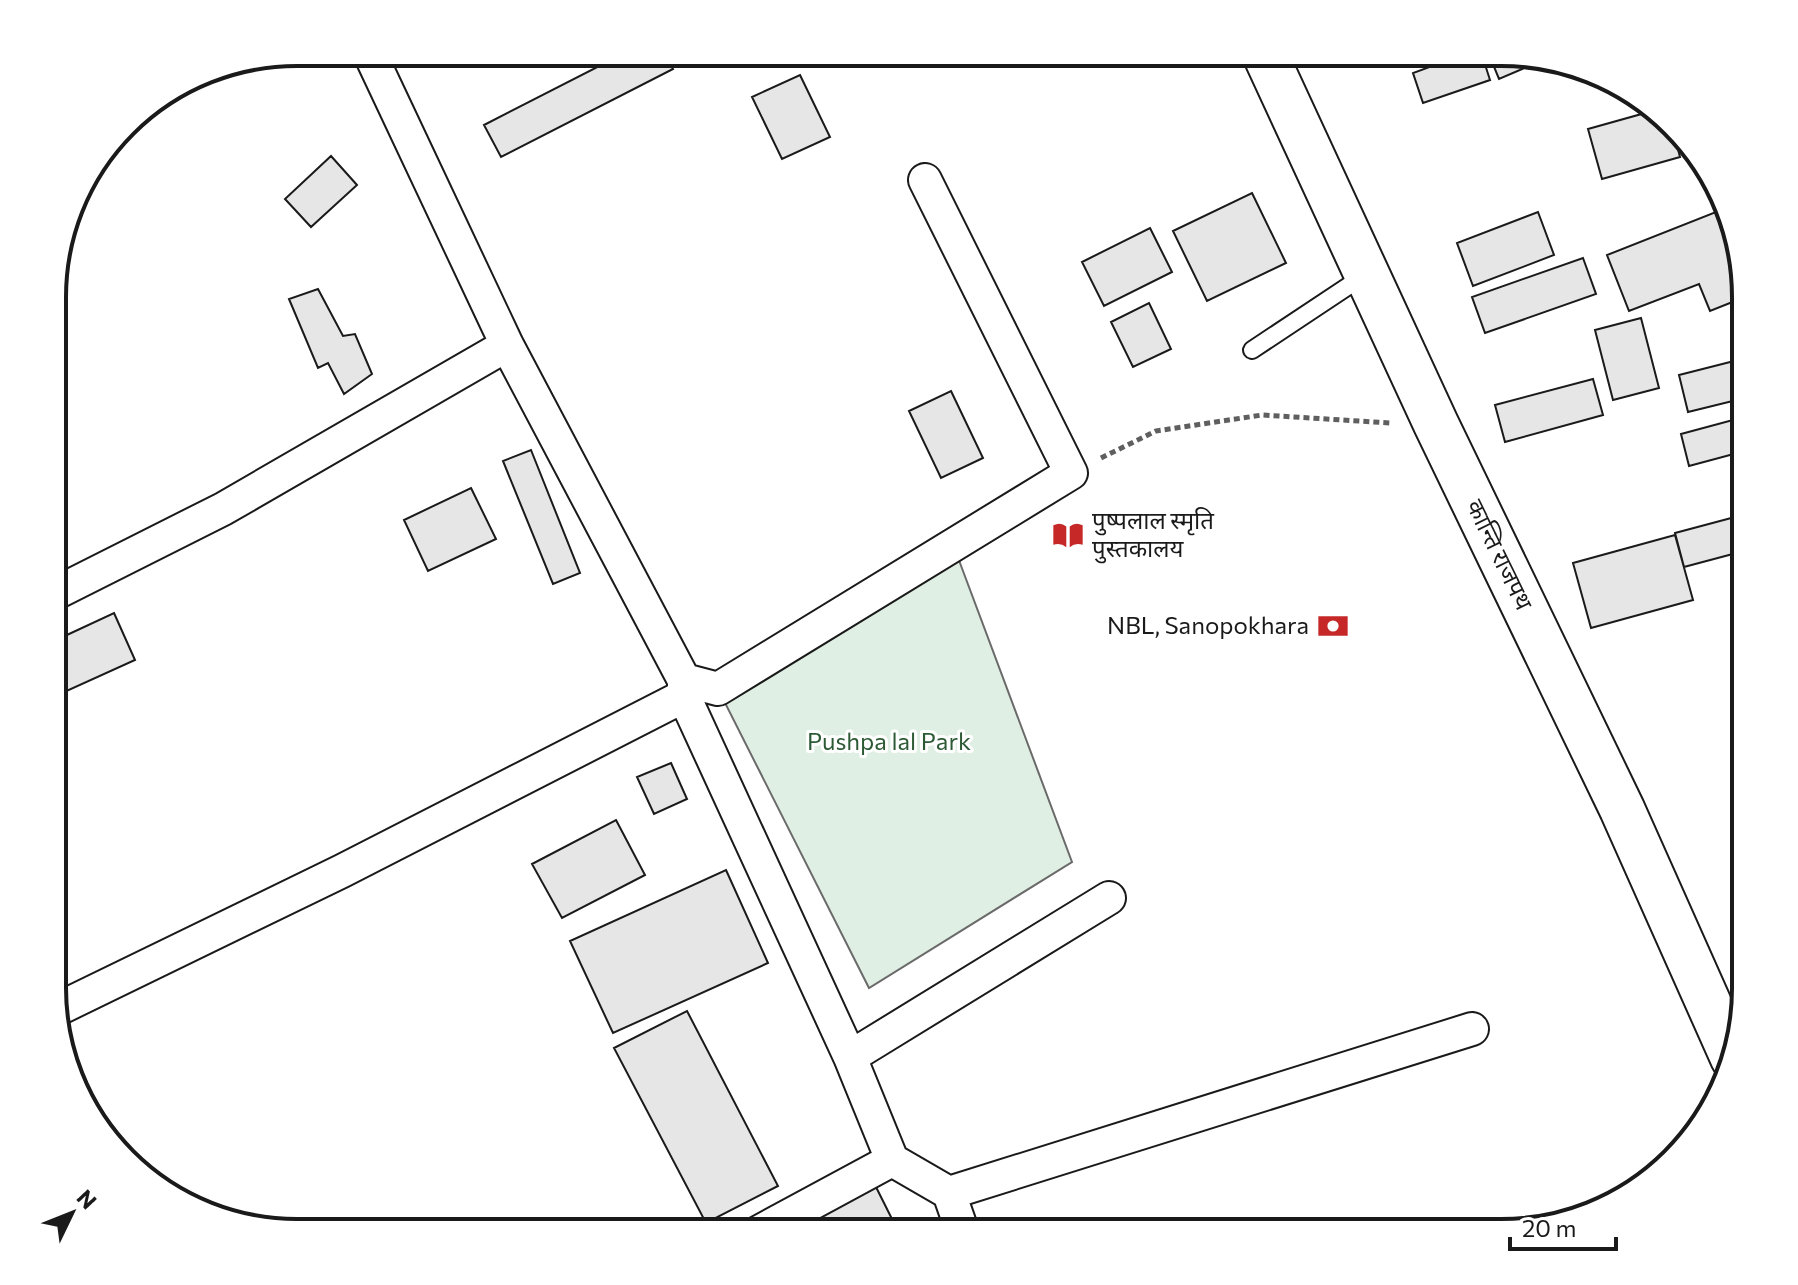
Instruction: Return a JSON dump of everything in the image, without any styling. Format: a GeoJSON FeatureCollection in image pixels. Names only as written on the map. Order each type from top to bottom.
{"type":"FeatureCollection","features":[{"type":"Feature","properties":{"kind":"main road","name":"कान्ति राजपथ"},"geometry":{"type":"LineString","coordinates":[[1270,66],[1436,424],[1622,809],[1726,1042]]}},
{"type":"Feature","properties":{"kind":"street"},"geometry":{"type":"LineString","coordinates":[[376,66],[507,345],[684,688],[850,1057],[892,1160],[949,1193],[958,1219]]}},
{"type":"Feature","properties":{"kind":"street"},"geometry":{"type":"LineString","coordinates":[[66,1005],[342,871],[684,688],[718,689],[1071,473],[925,180]]}},
{"type":"Feature","properties":{"kind":"street"},"geometry":{"type":"LineString","coordinates":[[66,588],[223,509],[507,345]]}},
{"type":"Feature","properties":{"kind":"street"},"geometry":{"type":"LineString","coordinates":[[850,1057],[1109,898]]}},
{"type":"Feature","properties":{"kind":"street"},"geometry":{"type":"LineString","coordinates":[[949,1193],[1472,1029]]}},
{"type":"Feature","properties":{"kind":"street"},"geometry":{"type":"LineString","coordinates":[[783,1219],[892,1160]]}},
{"type":"Feature","properties":{"kind":"lane"},"geometry":{"type":"LineString","coordinates":[[1252,350],[1367,274]]}},
{"type":"Feature","properties":{"kind":"path"},"geometry":{"type":"LineString","coordinates":[[1071,473],[1156,431],[1262,415],[1436,424]]}},
{"type":"Feature","properties":{"kind":"green space","name":"Pushpa lal Park"},"geometry":{"type":"Polygon","coordinates":[[[957,555],[1072,862],[869,988],[718,689],[957,555]]]}},
{"type":"Feature","properties":{"kind":"building"},"geometry":{"type":"Polygon","coordinates":[[[599,66],[671,66],[673,69],[501,157],[484,125],[599,66]]]}},
{"type":"Feature","properties":{"kind":"building"},"geometry":{"type":"Polygon","coordinates":[[[1432,66],[1486,66],[1490,80],[1423,103],[1413,73],[1432,66]]]}},
{"type":"Feature","properties":{"kind":"building"},"geometry":{"type":"Polygon","coordinates":[[[1494,66],[1526,67],[1499,79],[1494,66]]]}},
{"type":"Feature","properties":{"kind":"building"},"geometry":{"type":"Polygon","coordinates":[[[800,75],[830,137],[782,159],[752,97],[800,75]]]}},
{"type":"Feature","properties":{"kind":"building"},"geometry":{"type":"Polygon","coordinates":[[[1642,114],[1675,145],[1680,157],[1602,179],[1588,129],[1642,114]]]}},
{"type":"Feature","properties":{"kind":"building"},"geometry":{"type":"Polygon","coordinates":[[[331,156],[357,185],[311,227],[285,199],[331,156]]]}},
{"type":"Feature","properties":{"kind":"building"},"geometry":{"type":"Polygon","coordinates":[[[1252,193],[1286,263],[1207,301],[1173,231],[1252,193]]]}},
{"type":"Feature","properties":{"kind":"building"},"geometry":{"type":"Polygon","coordinates":[[[1538,212],[1554,255],[1473,286],[1457,243],[1538,212]]]}},
{"type":"Feature","properties":{"kind":"building"},"geometry":{"type":"Polygon","coordinates":[[[1715,212],[1728,252],[1732,302],[1710,311],[1699,284],[1629,311],[1607,255],[1715,212]]]}},
{"type":"Feature","properties":{"kind":"building"},"geometry":{"type":"Polygon","coordinates":[[[1150,228],[1172,272],[1104,306],[1082,262],[1150,228]]]}},
{"type":"Feature","properties":{"kind":"building"},"geometry":{"type":"Polygon","coordinates":[[[1583,258],[1596,294],[1485,333],[1472,297],[1583,258]]]}},
{"type":"Feature","properties":{"kind":"building"},"geometry":{"type":"Polygon","coordinates":[[[318,289],[343,336],[355,334],[372,374],[344,394],[328,363],[318,368],[289,299],[318,289]]]}},
{"type":"Feature","properties":{"kind":"building"},"geometry":{"type":"Polygon","coordinates":[[[1149,303],[1171,349],[1133,367],[1111,322],[1149,303]]]}},
{"type":"Feature","properties":{"kind":"building"},"geometry":{"type":"Polygon","coordinates":[[[1641,318],[1659,388],[1613,400],[1595,330],[1641,318]]]}},
{"type":"Feature","properties":{"kind":"building"},"geometry":{"type":"Polygon","coordinates":[[[1732,362],[1732,401],[1688,412],[1679,375],[1732,362]]]}},
{"type":"Feature","properties":{"kind":"building"},"geometry":{"type":"Polygon","coordinates":[[[1593,379],[1603,415],[1505,442],[1495,405],[1593,379]]]}},
{"type":"Feature","properties":{"kind":"building"},"geometry":{"type":"Polygon","coordinates":[[[951,391],[983,458],[941,478],[909,411],[951,391]]]}},
{"type":"Feature","properties":{"kind":"building"},"geometry":{"type":"Polygon","coordinates":[[[1732,420],[1732,454],[1689,466],[1681,434],[1732,420]]]}},
{"type":"Feature","properties":{"kind":"building"},"geometry":{"type":"Polygon","coordinates":[[[531,450],[580,573],[553,584],[503,461],[531,450]]]}},
{"type":"Feature","properties":{"kind":"building"},"geometry":{"type":"Polygon","coordinates":[[[471,488],[496,539],[428,571],[404,520],[471,488]]]}},
{"type":"Feature","properties":{"kind":"building"},"geometry":{"type":"Polygon","coordinates":[[[1732,518],[1732,554],[1684,567],[1675,533],[1732,518]]]}},
{"type":"Feature","properties":{"kind":"building"},"geometry":{"type":"Polygon","coordinates":[[[1675,535],[1693,600],[1591,628],[1573,563],[1675,535]]]}},
{"type":"Feature","properties":{"kind":"building"},"geometry":{"type":"Polygon","coordinates":[[[114,613],[135,660],[66,691],[66,635],[114,613]]]}},
{"type":"Feature","properties":{"kind":"building"},"geometry":{"type":"Polygon","coordinates":[[[671,763],[687,799],[654,814],[637,777],[671,763]]]}},
{"type":"Feature","properties":{"kind":"building"},"geometry":{"type":"Polygon","coordinates":[[[616,820],[645,875],[562,918],[532,864],[616,820]]]}},
{"type":"Feature","properties":{"kind":"building"},"geometry":{"type":"Polygon","coordinates":[[[726,870],[768,963],[613,1033],[570,941],[726,870]]]}},
{"type":"Feature","properties":{"kind":"building"},"geometry":{"type":"Polygon","coordinates":[[[687,1011],[778,1186],[714,1219],[704,1219],[614,1048],[687,1011]]]}},
{"type":"Feature","properties":{"kind":"building"},"geometry":{"type":"Polygon","coordinates":[[[874,1183],[892,1219],[806,1219],[874,1183]]]}},
{"type":"Feature","properties":{"kind":"place","name":"पुष्पलाल स्मृति पुस्तकालय"},"geometry":{"type":"Point","coordinates":[1068,535]}},
{"type":"Feature","properties":{"kind":"place","name":"NBL, Sanopokhara"},"geometry":{"type":"Point","coordinates":[1333,626]}}]}
